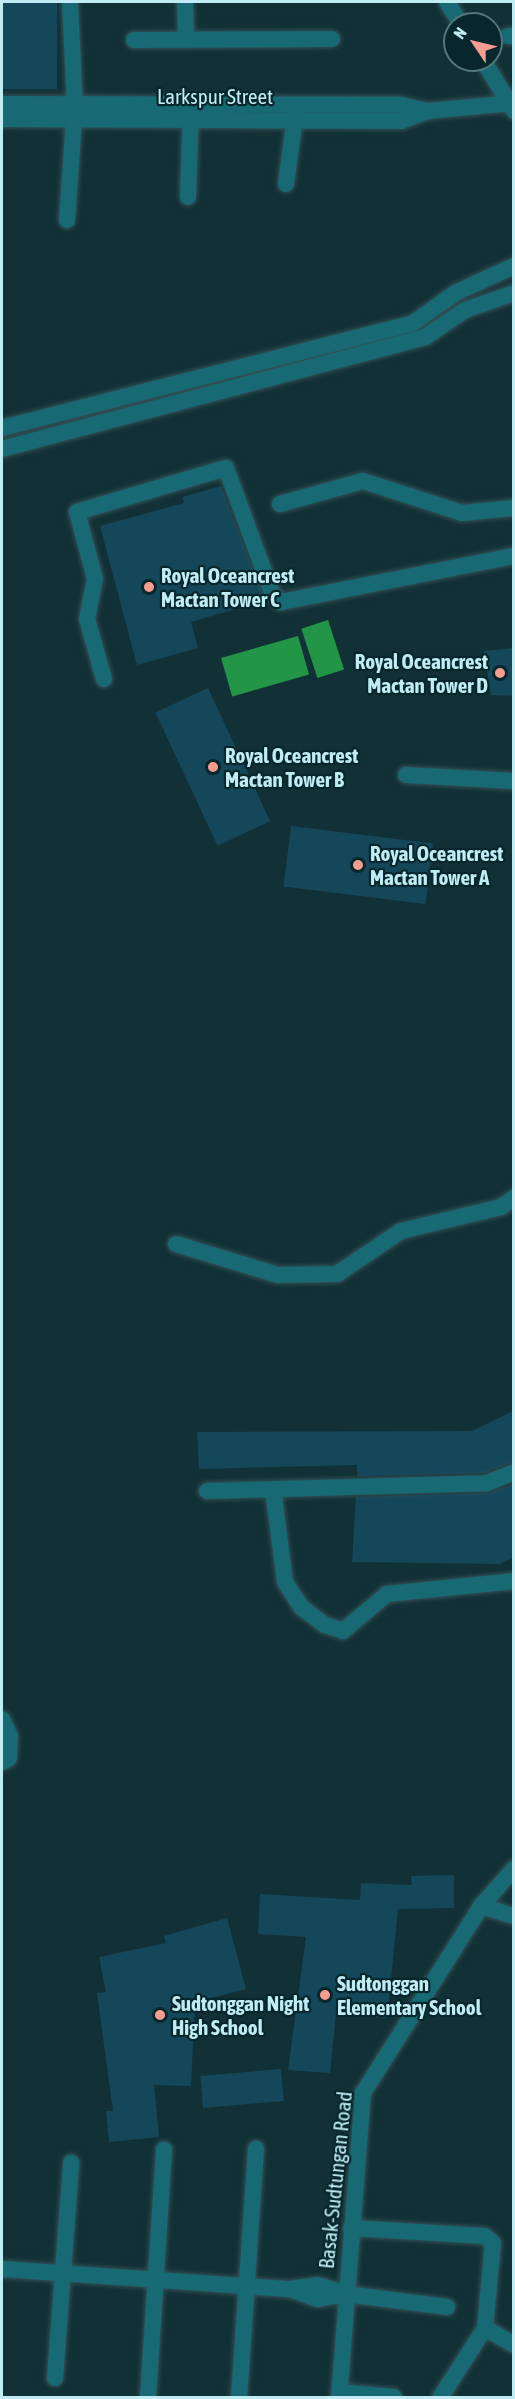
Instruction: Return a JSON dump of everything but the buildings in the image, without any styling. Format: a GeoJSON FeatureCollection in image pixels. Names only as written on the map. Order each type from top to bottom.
{"type":"FeatureCollection","features":[{"type":"Feature","properties":{"kind":"street"},"geometry":{"type":"LineString","coordinates":[[67,220],[75,112],[70,2]]}},
{"type":"Feature","properties":{"kind":"street"},"geometry":{"type":"LineString","coordinates":[[185,2],[186,40]]}},
{"type":"Feature","properties":{"kind":"street"},"geometry":{"type":"LineString","coordinates":[[134,40],[332,39]]}},
{"type":"Feature","properties":{"kind":"street"},"geometry":{"type":"LineString","coordinates":[[491,72],[512,105]]}},
{"type":"Feature","properties":{"kind":"street","name":"Larkspur Street"},"geometry":{"type":"LineString","coordinates":[[2,104],[75,112]]}},
{"type":"Feature","properties":{"kind":"street","name":"Larkspur Street"},"geometry":{"type":"LineString","coordinates":[[2,118],[75,112],[296,113],[401,121],[427,111],[512,105]]}},
{"type":"Feature","properties":{"kind":"street"},"geometry":{"type":"LineString","coordinates":[[188,197],[190,113]]}},
{"type":"Feature","properties":{"kind":"street"},"geometry":{"type":"LineString","coordinates":[[286,184],[296,113]]}},
{"type":"Feature","properties":{"kind":"street"},"geometry":{"type":"LineString","coordinates":[[2,428],[265,364],[413,323],[457,292],[513,266]]}},
{"type":"Feature","properties":{"kind":"street"},"geometry":{"type":"LineString","coordinates":[[457,292],[465,310]]}},
{"type":"Feature","properties":{"kind":"street"},"geometry":{"type":"LineString","coordinates":[[2,449],[267,383],[425,337],[465,310],[513,293]]}},
{"type":"Feature","properties":{"kind":"street"},"geometry":{"type":"LineString","coordinates":[[265,364],[267,383]]}},
{"type":"Feature","properties":{"kind":"street"},"geometry":{"type":"LineString","coordinates":[[104,679],[87,618],[95,579],[77,512],[226,468],[272,593],[281,602],[513,556]]}},
{"type":"Feature","properties":{"kind":"street"},"geometry":{"type":"LineString","coordinates":[[280,504],[363,481],[462,513],[513,508]]}},
{"type":"Feature","properties":{"kind":"street"},"geometry":{"type":"LineString","coordinates":[[406,775],[513,781]]}},
{"type":"Feature","properties":{"kind":"street"},"geometry":{"type":"LineString","coordinates":[[176,1244],[278,1275],[336,1274],[401,1231],[501,1207],[513,1198]]}},
{"type":"Feature","properties":{"kind":"street"},"geometry":{"type":"LineString","coordinates":[[207,1491],[487,1483],[513,1472]]}},
{"type":"Feature","properties":{"kind":"street"},"geometry":{"type":"LineString","coordinates":[[273,1489],[285,1582],[301,1607],[325,1625],[343,1631],[387,1594],[513,1581]]}},
{"type":"Feature","properties":{"kind":"street"},"geometry":{"type":"LineString","coordinates":[[2,1719],[10,1736],[9,1758],[2,1762]]}},
{"type":"Feature","properties":{"kind":"street","name":"Basak-Sudtungan Road"},"geometry":{"type":"LineString","coordinates":[[340,2395],[363,2092],[481,1906],[513,1869]]}},
{"type":"Feature","properties":{"kind":"street"},"geometry":{"type":"LineString","coordinates":[[481,1906],[513,1916]]}},
{"type":"Feature","properties":{"kind":"street"},"geometry":{"type":"LineString","coordinates":[[239,2397],[256,2149]]}},
{"type":"Feature","properties":{"kind":"street"},"geometry":{"type":"LineString","coordinates":[[148,2397],[164,2150]]}},
{"type":"Feature","properties":{"kind":"street"},"geometry":{"type":"LineString","coordinates":[[55,2378],[71,2163]]}},
{"type":"Feature","properties":{"kind":"street"},"geometry":{"type":"LineString","coordinates":[[351,2228],[490,2239],[493,2265],[485,2328],[440,2397]]}},
{"type":"Feature","properties":{"kind":"street"},"geometry":{"type":"LineString","coordinates":[[2,2269],[290,2289],[317,2299],[346,2294],[447,2307]]}},
{"type":"Feature","properties":{"kind":"street"},"geometry":{"type":"LineString","coordinates":[[485,2328],[513,2345]]}},
{"type":"Feature","properties":{"kind":"street"},"geometry":{"type":"LineString","coordinates":[[340,2395],[394,2397]]}},
{"type":"Feature","properties":{"kind":"shaded area"},"geometry":{"type":"Polygon","coordinates":[[[328,620],[344,669],[317,678],[301,629],[328,620]]]}},
{"type":"Feature","properties":{"kind":"shaded area"},"geometry":{"type":"Polygon","coordinates":[[[298,636],[309,674],[232,697],[221,658],[298,636]]]}},
{"type":"Feature","properties":{"kind":"place","name":"Royal Oceancrest Mactan Tower C"},"geometry":{"type":"Point","coordinates":[149,587]}},
{"type":"Feature","properties":{"kind":"place","name":"Royal Oceancrest Mactan Tower D"},"geometry":{"type":"Point","coordinates":[500,673]}},
{"type":"Feature","properties":{"kind":"place","name":"Royal Oceancrest Mactan Tower B"},"geometry":{"type":"Point","coordinates":[213,767]}},
{"type":"Feature","properties":{"kind":"place","name":"Royal Oceancrest Mactan Tower A"},"geometry":{"type":"Point","coordinates":[358,865]}},
{"type":"Feature","properties":{"kind":"place","name":"Sudtonggan Elementary School"},"geometry":{"type":"Point","coordinates":[325,1995]}},
{"type":"Feature","properties":{"kind":"place","name":"Sudtonggan Night High School"},"geometry":{"type":"Point","coordinates":[160,2015]}}]}
